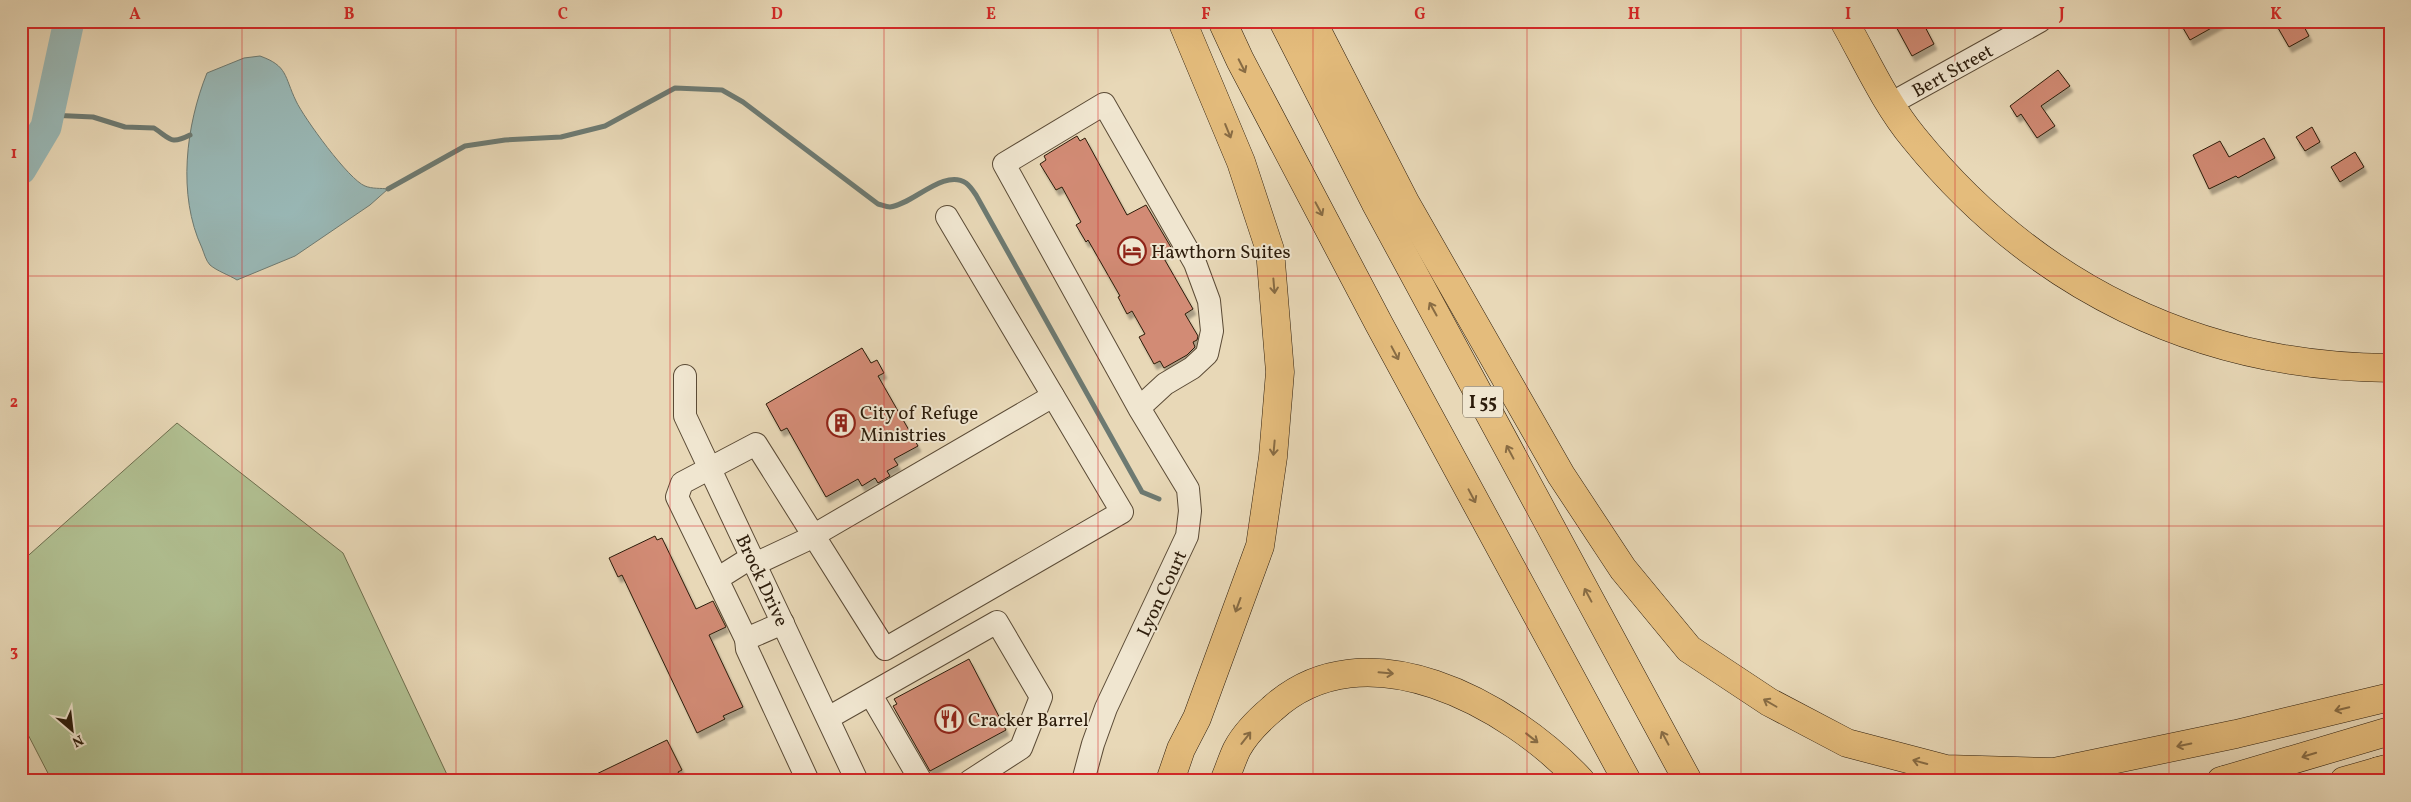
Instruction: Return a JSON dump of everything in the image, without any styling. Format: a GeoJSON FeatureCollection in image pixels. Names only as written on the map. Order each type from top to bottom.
{"type":"FeatureCollection","features":[{"type":"Feature","properties":{"kind":"main road"},"geometry":{"type":"LineString","coordinates":[[1170,781],[1181,749],[1197,718],[1260,546],[1273,457],[1280,372],[1270,250],[1240,162],[1182,21]]}},
{"type":"Feature","properties":{"kind":"main road"},"geometry":{"type":"LineString","coordinates":[[1222,21],[1240,60],[1379,324],[1627,781]]}},
{"type":"Feature","properties":{"kind":"main road","name":"I 55"},"geometry":{"type":"LineString","coordinates":[[1283,21],[1374,202],[1688,781]]}},
{"type":"Feature","properties":{"kind":"main road"},"geometry":{"type":"LineString","coordinates":[[1312,21],[1405,202],[1561,475],[1623,569],[1689,649],[1769,702],[1846,743],[1946,769],[2054,772],[2236,734],[2390,697]]}},
{"type":"Feature","properties":{"kind":"main road"},"geometry":{"type":"LineString","coordinates":[[1844,21],[1890,104],[1913,137],[1957,186],[1981,210],[2016,240],[2111,303],[2195,338],[2255,354],[2298,363],[2390,368]]}},
{"type":"Feature","properties":{"kind":"main road"},"geometry":{"type":"LineString","coordinates":[[1224,781],[1238,748],[1260,720],[1287,695],[1320,679],[1358,672],[1388,673],[1422,679],[1495,712],[1526,733],[1582,781]]}},
{"type":"Feature","properties":{"kind":"main road"},"geometry":{"type":"LineString","coordinates":[[2225,780],[2390,731]]}},
{"type":"Feature","properties":{"kind":"main road"},"geometry":{"type":"LineString","coordinates":[[2344,781],[2377,773]]}},
{"type":"Feature","properties":{"kind":"street","name":"Bert Street"},"geometry":{"type":"LineString","coordinates":[[1890,104],[2040,21]]}},
{"type":"Feature","properties":{"kind":"street","name":"Lyon Court"},"geometry":{"type":"LineString","coordinates":[[1083,781],[1093,744],[1106,708],[1187,536],[1190,512],[1188,489],[1139,408],[1004,164],[1104,104],[1195,262],[1208,301],[1212,331],[1207,354],[1192,368],[1165,384],[1139,408]]}},
{"type":"Feature","properties":{"kind":"street"},"geometry":{"type":"LineString","coordinates":[[808,781],[747,649],[746,639],[677,497],[682,483],[756,444],[885,649],[1122,512],[947,217]]}},
{"type":"Feature","properties":{"kind":"street","name":"Brock Drive"},"geometry":{"type":"LineString","coordinates":[[685,376],[685,416],[857,781]]}},
{"type":"Feature","properties":{"kind":"street"},"geometry":{"type":"LineString","coordinates":[[717,579],[753,560],[815,535],[1053,396]]}},
{"type":"Feature","properties":{"kind":"street"},"geometry":{"type":"LineString","coordinates":[[828,718],[871,696],[997,622],[1041,697],[1021,748],[995,773],[970,781]]}},
{"type":"Feature","properties":{"kind":"street"},"geometry":{"type":"LineString","coordinates":[[746,639],[783,623]]}},
{"type":"Feature","properties":{"kind":"street"},"geometry":{"type":"LineString","coordinates":[[871,696],[921,781]]}},
{"type":"Feature","properties":{"kind":"green space"},"geometry":{"type":"Polygon","coordinates":[[[177,423],[343,553],[450,781],[52,781],[21,721],[21,562],[177,423]]]}},
{"type":"Feature","properties":{"kind":"water"},"geometry":{"type":"Polygon","coordinates":[[[260,56],[281,68],[296,101],[308,121],[349,173],[365,186],[388,189],[370,205],[295,256],[237,280],[210,265],[205,257],[194,227],[189,206],[187,160],[194,115],[207,73],[244,58],[260,56]]]}},
{"type":"Feature","properties":{"kind":"building"},"geometry":{"type":"Polygon","coordinates":[[[1893,21],[1922,21],[1934,44],[1912,56],[1893,21]]]}},
{"type":"Feature","properties":{"kind":"building"},"geometry":{"type":"Polygon","coordinates":[[[2179,21],[2224,21],[2190,40],[2179,21]]]}},
{"type":"Feature","properties":{"kind":"building"},"geometry":{"type":"Polygon","coordinates":[[[2274,21],[2301,21],[2309,36],[2289,47],[2274,21]]]}},
{"type":"Feature","properties":{"kind":"building"},"geometry":{"type":"Polygon","coordinates":[[[2058,70],[2070,86],[2041,106],[2055,126],[2037,138],[2021,114],[2017,117],[2010,106],[2058,70]]]}},
{"type":"Feature","properties":{"kind":"building"},"geometry":{"type":"Polygon","coordinates":[[[2312,127],[2320,142],[2305,151],[2296,137],[2312,127]]]}},
{"type":"Feature","properties":{"kind":"building","name":"Hawthorn Suites"},"geometry":{"type":"Polygon","coordinates":[[[1077,136],[1080,141],[1085,138],[1127,215],[1146,205],[1172,249],[1162,255],[1193,309],[1185,314],[1198,336],[1197,340],[1193,342],[1195,347],[1187,355],[1164,368],[1160,361],[1154,364],[1139,337],[1145,334],[1132,311],[1127,314],[1118,297],[1120,296],[1088,240],[1086,242],[1076,225],[1081,222],[1062,187],[1056,190],[1040,164],[1046,160],[1044,156],[1077,136]]]}},
{"type":"Feature","properties":{"kind":"building"},"geometry":{"type":"Polygon","coordinates":[[[2264,138],[2275,158],[2238,178],[2236,176],[2209,189],[2193,155],[2220,141],[2229,157],[2264,138]]]}},
{"type":"Feature","properties":{"kind":"building"},"geometry":{"type":"Polygon","coordinates":[[[2355,152],[2364,167],[2340,182],[2331,167],[2355,152]]]}},
{"type":"Feature","properties":{"kind":"building","name":"City of Refuge Ministries"},"geometry":{"type":"Polygon","coordinates":[[[862,348],[871,363],[877,360],[884,373],[878,376],[918,446],[894,459],[898,465],[887,471],[890,476],[878,483],[875,478],[862,486],[858,479],[826,497],[787,428],[781,431],[766,404],[862,348]]]}},
{"type":"Feature","properties":{"kind":"building"},"geometry":{"type":"Polygon","coordinates":[[[655,536],[657,540],[662,538],[696,609],[713,601],[726,627],[709,635],[743,707],[723,716],[725,719],[697,733],[622,575],[618,577],[609,558],[655,536]]]}},
{"type":"Feature","properties":{"kind":"building","name":"Cracker Barrel"},"geometry":{"type":"Polygon","coordinates":[[[969,659],[1006,730],[930,771],[893,706],[897,704],[894,699],[969,659]]]}},
{"type":"Feature","properties":{"kind":"building"},"geometry":{"type":"Polygon","coordinates":[[[667,740],[682,770],[678,772],[682,781],[582,781],[667,740]]]}},
{"type":"Feature","properties":{"kind":"waterway"},"geometry":{"type":"LineString","coordinates":[[21,169],[46,127],[69,21]]}},
{"type":"Feature","properties":{"kind":"waterway"},"geometry":{"type":"LineString","coordinates":[[388,189],[465,146],[505,140],[561,137],[605,126],[675,88],[722,90],[743,102],[878,204],[890,207],[899,205],[938,183],[948,180],[966,183],[976,195],[1142,492],[1159,499]]}},
{"type":"Feature","properties":{"kind":"waterway"},"geometry":{"type":"LineString","coordinates":[[49,115],[93,117],[125,127],[154,128],[174,140],[190,135]]}},
{"type":"Feature","properties":{"kind":"place","name":"Hawthorn Suites"},"geometry":{"type":"Point","coordinates":[1132,251]}},
{"type":"Feature","properties":{"kind":"place","name":"City of Refuge Ministries"},"geometry":{"type":"Point","coordinates":[841,423]}},
{"type":"Feature","properties":{"kind":"place","name":"Cracker Barrel"},"geometry":{"type":"Point","coordinates":[949,719]}}]}
